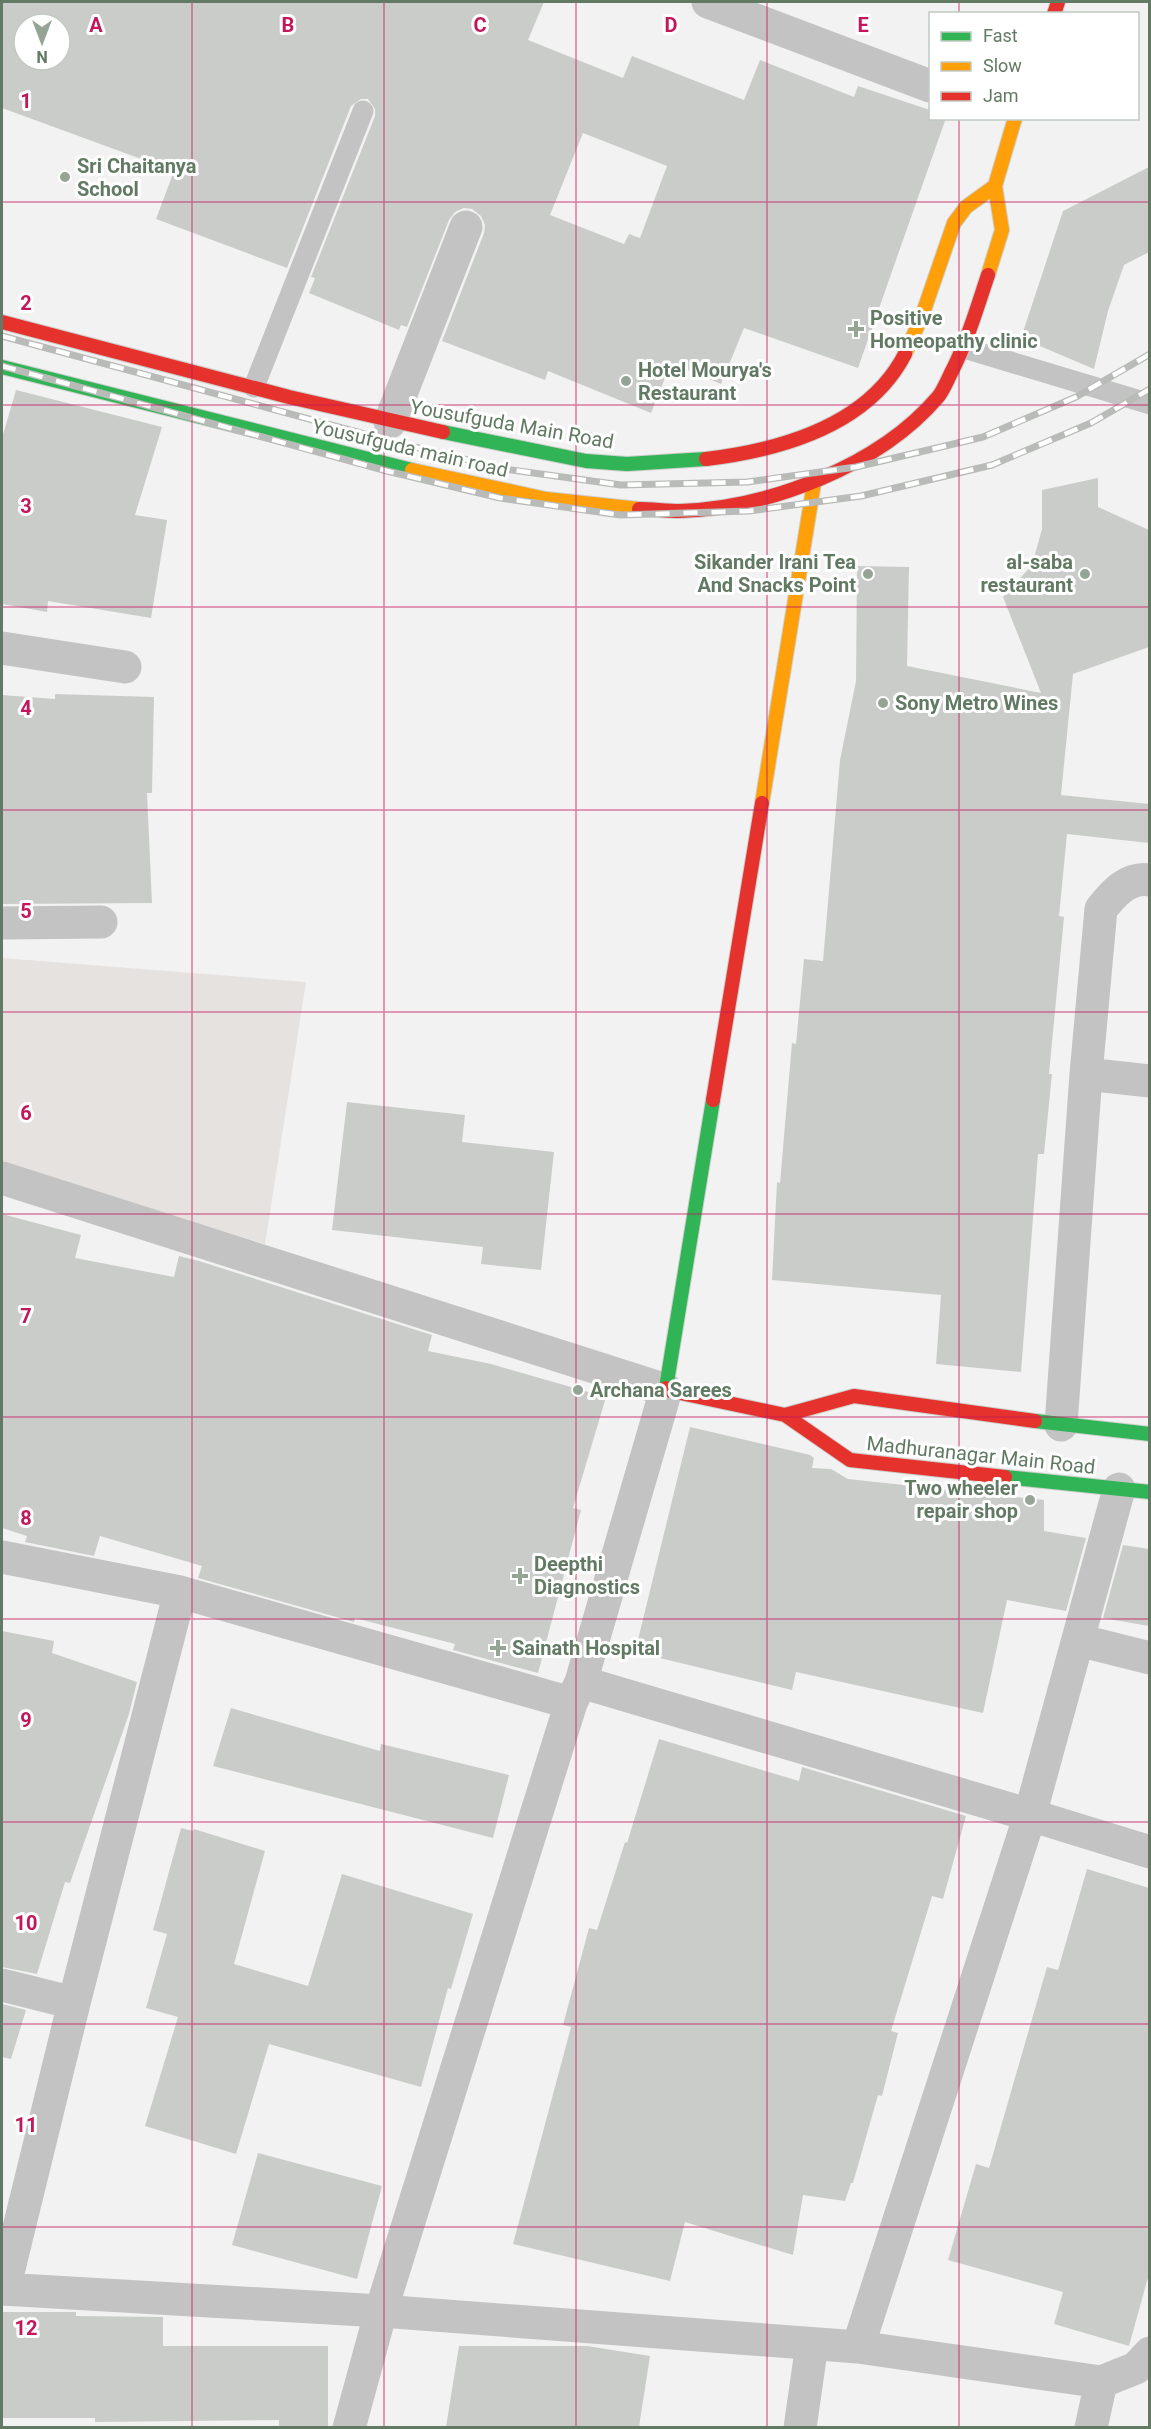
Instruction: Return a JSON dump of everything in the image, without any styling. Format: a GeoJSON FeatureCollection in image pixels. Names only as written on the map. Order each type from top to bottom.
{"type":"FeatureCollection","features":[{"type":"Feature","properties":{"kind":"main road"},"geometry":{"type":"LineString","coordinates":[[666,1390],[814,483],[861,458],[903,431],[939,396],[964,348],[1002,230],[995,186],[1014,120]]}},
{"type":"Feature","properties":{"kind":"main road","name":"Yousufguda Main Road"},"geometry":{"type":"LineString","coordinates":[[2,322],[390,422],[573,458],[625,464],[699,462],[783,443],[822,428],[861,408],[887,384],[910,346],[958,216],[995,186]]}},
{"type":"Feature","properties":{"kind":"main road","name":"Yousufguda main road"},"geometry":{"type":"LineString","coordinates":[[2,367],[453,480],[546,499],[613,507],[680,511],[761,500],[814,483]]}},
{"type":"Feature","properties":{"kind":"main road","name":"Madhuranagar Main Road"},"geometry":{"type":"LineString","coordinates":[[666,1390],[785,1415],[850,1460],[1134,1491]]}},
{"type":"Feature","properties":{"kind":"main road","name":"Madhuranagar Main Road"},"geometry":{"type":"LineString","coordinates":[[785,1415],[854,1395],[1061,1425],[1149,1434]]}},
{"type":"Feature","properties":{"kind":"street"},"geometry":{"type":"LineString","coordinates":[[708,2],[929,86]]}},
{"type":"Feature","properties":{"kind":"street"},"geometry":{"type":"LineString","coordinates":[[390,422],[466,227]]}},
{"type":"Feature","properties":{"kind":"street"},"geometry":{"type":"LineString","coordinates":[[2,648],[125,667]]}},
{"type":"Feature","properties":{"kind":"street"},"geometry":{"type":"LineString","coordinates":[[1061,1425],[1086,1074],[1101,909],[1117,889],[1141,878],[1149,880]]}},
{"type":"Feature","properties":{"kind":"street"},"geometry":{"type":"LineString","coordinates":[[2,923],[101,922]]}},
{"type":"Feature","properties":{"kind":"street"},"geometry":{"type":"LineString","coordinates":[[1086,1074],[1149,1081]]}},
{"type":"Feature","properties":{"kind":"street"},"geometry":{"type":"LineString","coordinates":[[2,1178],[666,1390],[576,1693],[381,2311],[349,2427]]}},
{"type":"Feature","properties":{"kind":"street"},"geometry":{"type":"LineString","coordinates":[[858,2347],[1030,1815],[1078,1640],[1134,1491]]}},
{"type":"Feature","properties":{"kind":"street"},"geometry":{"type":"LineString","coordinates":[[2,1557],[180,1592],[576,1693],[1030,1815],[1149,1852]]}},
{"type":"Feature","properties":{"kind":"street"},"geometry":{"type":"LineString","coordinates":[[180,1592],[3,2289],[381,2311],[858,2347],[1101,2382],[1136,2368],[1149,2353]]}},
{"type":"Feature","properties":{"kind":"street"},"geometry":{"type":"LineString","coordinates":[[1078,1640],[1149,1658]]}},
{"type":"Feature","properties":{"kind":"street"},"geometry":{"type":"LineString","coordinates":[[2,1985],[74,2003]]}},
{"type":"Feature","properties":{"kind":"street"},"geometry":{"type":"LineString","coordinates":[[800,2427],[812,2344]]}},
{"type":"Feature","properties":{"kind":"street"},"geometry":{"type":"LineString","coordinates":[[1091,2427],[1101,2382]]}},
{"type":"Feature","properties":{"kind":"lane"},"geometry":{"type":"LineString","coordinates":[[254,387],[363,111]]}},
{"type":"Feature","properties":{"kind":"lane"},"geometry":{"type":"LineString","coordinates":[[964,348],[1149,404]]}},
{"type":"Feature","properties":{"kind":"shaded area"},"geometry":{"type":"Polygon","coordinates":[[[2,958],[306,982],[265,1244],[2,1164],[2,958]]]}},
{"type":"Feature","properties":{"kind":"building"},"geometry":{"type":"Polygon","coordinates":[[[2,2],[544,2],[528,40],[623,78],[632,56],[744,100],[760,60],[854,97],[858,86],[929,110],[929,120],[945,120],[858,368],[744,328],[721,384],[671,363],[651,413],[548,371],[545,380],[442,341],[484,233],[485,225],[481,216],[472,209],[464,208],[455,212],[449,220],[407,327],[401,325],[399,330],[309,293],[315,278],[311,277],[375,116],[375,109],[368,99],[361,99],[351,106],[287,268],[156,219],[174,171],[2,108],[2,2]],[[583,133],[550,215],[624,244],[629,234],[640,238],[667,166],[583,133]]]}},
{"type":"Feature","properties":{"kind":"building"},"geometry":{"type":"Polygon","coordinates":[[[1149,167],[1149,252],[1124,265],[1108,311],[1094,369],[1021,338],[1063,211],[1149,167]]]}},
{"type":"Feature","properties":{"kind":"building"},"geometry":{"type":"Polygon","coordinates":[[[16,390],[162,427],[135,515],[167,520],[151,618],[48,601],[47,612],[2,604],[2,438],[16,390]]]}},
{"type":"Feature","properties":{"kind":"building"},"geometry":{"type":"Polygon","coordinates":[[[1098,478],[1098,507],[1149,530],[1149,647],[1073,674],[1061,795],[1149,804],[1149,843],[1067,834],[1059,916],[1064,917],[1049,1074],[1052,1074],[1044,1154],[1038,1154],[1021,1372],[936,1364],[941,1295],[772,1280],[777,1182],[780,1183],[792,1043],[796,1044],[804,959],[823,961],[840,760],[856,681],[857,566],[909,567],[907,666],[1041,693],[1003,597],[1032,565],[1042,529],[1042,490],[1098,478]]]}},
{"type":"Feature","properties":{"kind":"building"},"geometry":{"type":"Polygon","coordinates":[[[55,694],[154,697],[152,793],[147,793],[152,903],[2,904],[2,695],[55,699],[55,694]]]}},
{"type":"Feature","properties":{"kind":"building"},"geometry":{"type":"Polygon","coordinates":[[[347,1102],[465,1115],[462,1142],[554,1152],[541,1270],[481,1264],[483,1247],[332,1230],[347,1102]]]}},
{"type":"Feature","properties":{"kind":"building"},"geometry":{"type":"Polygon","coordinates":[[[2,1214],[81,1235],[75,1258],[174,1277],[179,1256],[199,1261],[432,1335],[428,1351],[491,1364],[606,1397],[573,1508],[581,1510],[538,1673],[453,1650],[455,1644],[355,1618],[354,1622],[198,1578],[202,1566],[100,1536],[94,1556],[25,1542],[27,1536],[2,1528],[2,1214]]]}},
{"type":"Feature","properties":{"kind":"building"},"geometry":{"type":"Polygon","coordinates":[[[690,1427],[810,1455],[814,1458],[812,1468],[831,1469],[848,1479],[1044,1500],[1044,1531],[1086,1538],[1066,1611],[1007,1600],[983,1713],[796,1672],[792,1690],[635,1652],[690,1427]]]}},
{"type":"Feature","properties":{"kind":"building"},"geometry":{"type":"Polygon","coordinates":[[[1123,1545],[1149,1549],[1149,1626],[1103,1618],[1123,1545]]]}},
{"type":"Feature","properties":{"kind":"building"},"geometry":{"type":"Polygon","coordinates":[[[2,1631],[54,1641],[52,1653],[137,1682],[129,1714],[70,1883],[65,1882],[37,1974],[2,1967],[2,1631]]]}},
{"type":"Feature","properties":{"kind":"building"},"geometry":{"type":"Polygon","coordinates":[[[231,1708],[380,1751],[381,1744],[509,1775],[493,1838],[213,1766],[231,1708]]]}},
{"type":"Feature","properties":{"kind":"building"},"geometry":{"type":"Polygon","coordinates":[[[659,1739],[799,1781],[802,1767],[966,1816],[943,1899],[932,1896],[891,2031],[898,2033],[882,2096],[878,2095],[853,2183],[851,2183],[845,2201],[803,2195],[793,2255],[685,2222],[670,2281],[513,2244],[571,2027],[563,2025],[589,1928],[597,1930],[659,1739]]]}},
{"type":"Feature","properties":{"kind":"building"},"geometry":{"type":"Polygon","coordinates":[[[181,1828],[193,1831],[194,1829],[265,1851],[234,1964],[308,1986],[342,1874],[473,1914],[451,1989],[448,1988],[421,2087],[269,2044],[236,2154],[145,2126],[178,2017],[146,2008],[167,1934],[153,1930],[181,1828]]]}},
{"type":"Feature","properties":{"kind":"building"},"geometry":{"type":"Polygon","coordinates":[[[1087,1869],[1149,1888],[1149,2274],[1129,2346],[1054,2324],[1063,2292],[948,2260],[976,2164],[989,2168],[1047,1967],[1058,1970],[1087,1869]]]}},
{"type":"Feature","properties":{"kind":"building"},"geometry":{"type":"Polygon","coordinates":[[[2,2004],[26,2010],[11,2059],[2,2057],[2,2004]]]}},
{"type":"Feature","properties":{"kind":"building"},"geometry":{"type":"Polygon","coordinates":[[[258,2153],[382,2186],[357,2279],[232,2245],[258,2153]]]}},
{"type":"Feature","properties":{"kind":"building"},"geometry":{"type":"Polygon","coordinates":[[[2,2312],[76,2312],[76,2316],[163,2317],[163,2346],[328,2346],[328,2427],[279,2427],[279,2420],[95,2422],[95,2418],[2,2418],[2,2312]]]}},
{"type":"Feature","properties":{"kind":"building"},"geometry":{"type":"Polygon","coordinates":[[[459,2346],[587,2346],[650,2356],[639,2427],[446,2427],[459,2346]]]}},
{"type":"Feature","properties":{"kind":"railway"},"geometry":{"type":"LineString","coordinates":[[2,336],[394,442],[505,469],[621,485],[747,482],[856,467],[983,437],[1076,397],[1150,354]]}},
{"type":"Feature","properties":{"kind":"railway"},"geometry":{"type":"LineString","coordinates":[[2,366],[387,471],[500,498],[620,515],[749,511],[861,496],[992,465],[1091,423],[1150,389]]}},
{"type":"Feature","properties":{"kind":"traffic: fast"},"geometry":{"type":"LineString","coordinates":[[2,367],[412,470]]}},
{"type":"Feature","properties":{"kind":"traffic: fast"},"geometry":{"type":"LineString","coordinates":[[443,432],[586,461],[627,464],[706,459]]}},
{"type":"Feature","properties":{"kind":"traffic: fast"},"geometry":{"type":"LineString","coordinates":[[666,1388],[713,1100]]}},
{"type":"Feature","properties":{"kind":"traffic: fast"},"geometry":{"type":"LineString","coordinates":[[1035,1421],[1150,1434]]}},
{"type":"Feature","properties":{"kind":"traffic: fast"},"geometry":{"type":"LineString","coordinates":[[1005,1477],[1150,1492]]}},
{"type":"Feature","properties":{"kind":"traffic: slow"},"geometry":{"type":"LineString","coordinates":[[988,275],[1002,230],[995,186],[1014,120]]}},
{"type":"Feature","properties":{"kind":"traffic: slow"},"geometry":{"type":"LineString","coordinates":[[905,354],[922,316],[954,223],[966,207],[995,186]]}},
{"type":"Feature","properties":{"kind":"traffic: slow"},"geometry":{"type":"LineString","coordinates":[[412,470],[546,499],[639,509]]}},
{"type":"Feature","properties":{"kind":"traffic: slow"},"geometry":{"type":"LineString","coordinates":[[762,803],[814,483]]}},
{"type":"Feature","properties":{"kind":"traffic: jam"},"geometry":{"type":"LineString","coordinates":[[1055,12],[1058,2]]}},
{"type":"Feature","properties":{"kind":"traffic: jam"},"geometry":{"type":"LineString","coordinates":[[639,509],[680,511],[750,502],[820,479],[854,463],[885,444],[914,422],[942,392],[967,337],[988,275]]}},
{"type":"Feature","properties":{"kind":"traffic: jam"},"geometry":{"type":"LineString","coordinates":[[2,322],[289,397],[443,432]]}},
{"type":"Feature","properties":{"kind":"traffic: jam"},"geometry":{"type":"LineString","coordinates":[[706,459],[764,449],[820,430],[869,400],[889,379],[905,354]]}},
{"type":"Feature","properties":{"kind":"traffic: jam"},"geometry":{"type":"LineString","coordinates":[[713,1100],[762,803]]}},
{"type":"Feature","properties":{"kind":"traffic: jam"},"geometry":{"type":"LineString","coordinates":[[666,1388],[666,1390],[785,1415],[850,1460],[1005,1477]]}},
{"type":"Feature","properties":{"kind":"traffic: jam"},"geometry":{"type":"LineString","coordinates":[[785,1415],[854,1396],[1035,1421]]}},
{"type":"Feature","properties":{"kind":"place","name":"Sri Chaitanya School"},"geometry":{"type":"Point","coordinates":[65,177]}},
{"type":"Feature","properties":{"kind":"place","name":"Positive Homeopathy clinic"},"geometry":{"type":"Point","coordinates":[856,329]}},
{"type":"Feature","properties":{"kind":"place","name":"Hotel Mourya's Restaurant"},"geometry":{"type":"Point","coordinates":[626,381]}},
{"type":"Feature","properties":{"kind":"place","name":"Sikander Irani Tea And Snacks Point"},"geometry":{"type":"Point","coordinates":[868,574]}},
{"type":"Feature","properties":{"kind":"place","name":"al-saba restaurant"},"geometry":{"type":"Point","coordinates":[1085,574]}},
{"type":"Feature","properties":{"kind":"place","name":"Sony Metro Wines"},"geometry":{"type":"Point","coordinates":[883,703]}},
{"type":"Feature","properties":{"kind":"place","name":"Archana Sarees"},"geometry":{"type":"Point","coordinates":[578,1390]}},
{"type":"Feature","properties":{"kind":"place","name":"Two wheeler repair shop"},"geometry":{"type":"Point","coordinates":[1030,1500]}},
{"type":"Feature","properties":{"kind":"place","name":"Deepthi Diagnostics"},"geometry":{"type":"Point","coordinates":[520,1576]}},
{"type":"Feature","properties":{"kind":"place","name":"Sainath Hospital"},"geometry":{"type":"Point","coordinates":[498,1648]}}]}
